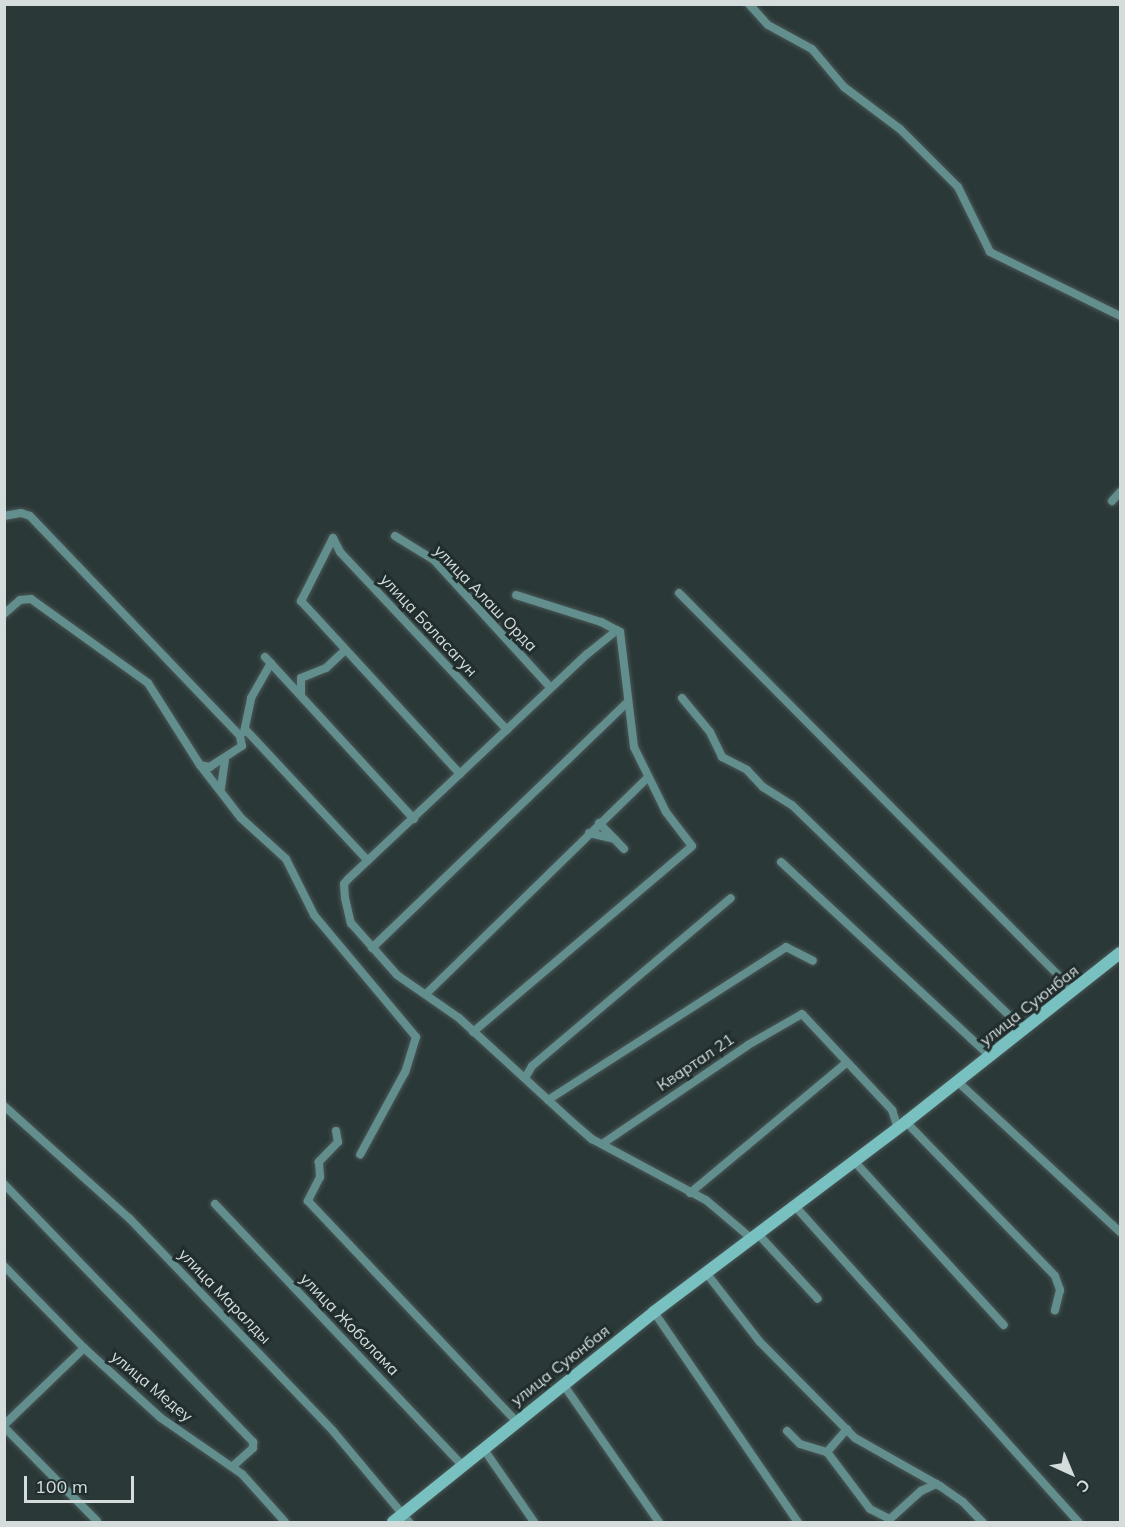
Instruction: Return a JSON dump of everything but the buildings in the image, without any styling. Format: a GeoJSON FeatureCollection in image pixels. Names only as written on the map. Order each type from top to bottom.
{"type":"FeatureCollection","features":[{"type":"Feature","properties":{"kind":"street"},"geometry":{"type":"LineString","coordinates":[[749,4],[768,25],[812,49],[844,87],[900,129],[958,187],[990,252],[1120,316]]}},
{"type":"Feature","properties":{"kind":"street"},"geometry":{"type":"LineString","coordinates":[[1112,501],[1120,492]]}},
{"type":"Feature","properties":{"kind":"street"},"geometry":{"type":"LineString","coordinates":[[4,516],[21,513],[30,516],[243,741]]}},
{"type":"Feature","properties":{"kind":"street","name":"улица Алаш Орда"},"geometry":{"type":"LineString","coordinates":[[395,536],[434,560],[550,688]]}},
{"type":"Feature","properties":{"kind":"street","name":"улица Баласагун"},"geometry":{"type":"LineString","coordinates":[[345,650],[301,601],[333,538],[340,552],[507,730]]}},
{"type":"Feature","properties":{"kind":"street"},"geometry":{"type":"LineString","coordinates":[[680,593],[1074,991]]}},
{"type":"Feature","properties":{"kind":"street"},"geometry":{"type":"LineString","coordinates":[[516,596],[563,608],[618,630]]}},
{"type":"Feature","properties":{"kind":"street"},"geometry":{"type":"LineString","coordinates":[[4,614],[20,600],[32,599],[148,683],[200,765],[241,818],[286,859],[314,915],[416,1037],[405,1072],[360,1155]]}},
{"type":"Feature","properties":{"kind":"street"},"geometry":{"type":"LineString","coordinates":[[618,630],[550,688],[368,861],[344,888],[351,923],[397,975],[426,994],[473,1032],[548,1100],[602,1144],[706,1200],[755,1236],[818,1299]]}},
{"type":"Feature","properties":{"kind":"street"},"geometry":{"type":"LineString","coordinates":[[473,1032],[692,849],[647,778],[634,747],[625,656],[618,630]]}},
{"type":"Feature","properties":{"kind":"street"},"geometry":{"type":"LineString","coordinates":[[301,696],[301,678],[326,668],[345,650],[460,774]]}},
{"type":"Feature","properties":{"kind":"street"},"geometry":{"type":"LineString","coordinates":[[200,765],[210,767],[236,753],[243,741],[256,686],[268,660],[414,819]]}},
{"type":"Feature","properties":{"kind":"street"},"geometry":{"type":"LineString","coordinates":[[682,698],[710,732],[722,757],[747,770],[763,787],[792,805],[1024,1030]]}},
{"type":"Feature","properties":{"kind":"street"},"geometry":{"type":"LineString","coordinates":[[372,948],[628,702]]}},
{"type":"Feature","properties":{"kind":"street"},"geometry":{"type":"LineString","coordinates":[[245,729],[368,861]]}},
{"type":"Feature","properties":{"kind":"street"},"geometry":{"type":"LineString","coordinates":[[221,790],[225,760]]}},
{"type":"Feature","properties":{"kind":"street"},"geometry":{"type":"LineString","coordinates":[[426,994],[647,778]]}},
{"type":"Feature","properties":{"kind":"street"},"geometry":{"type":"LineString","coordinates":[[599,824],[624,849]]}},
{"type":"Feature","properties":{"kind":"street"},"geometry":{"type":"LineString","coordinates":[[589,833],[614,839]]}},
{"type":"Feature","properties":{"kind":"street"},"geometry":{"type":"LineString","coordinates":[[781,862],[990,1056]]}},
{"type":"Feature","properties":{"kind":"street"},"geometry":{"type":"LineString","coordinates":[[525,1078],[532,1066],[730,898]]}},
{"type":"Feature","properties":{"kind":"street"},"geometry":{"type":"LineString","coordinates":[[548,1100],[786,947],[813,961]]}},
{"type":"Feature","properties":{"kind":"street","name":"улица Суюнбая"},"geometry":{"type":"LineString","coordinates":[[401,1520],[462,1465],[654,1312],[958,1083],[1120,953]]}},
{"type":"Feature","properties":{"kind":"street","name":"Квартал 21"},"geometry":{"type":"LineString","coordinates":[[602,1144],[790,1018],[802,1014],[846,1063]]}},
{"type":"Feature","properties":{"kind":"street"},"geometry":{"type":"LineString","coordinates":[[690,1193],[716,1167],[846,1063],[892,1110],[902,1125],[1055,1276],[1060,1290],[1055,1310]]}},
{"type":"Feature","properties":{"kind":"street"},"geometry":{"type":"LineString","coordinates":[[958,1083],[1120,1232]]}},
{"type":"Feature","properties":{"kind":"street","name":"улица Маралды"},"geometry":{"type":"LineString","coordinates":[[4,1106],[129,1218],[333,1431],[401,1520]]}},
{"type":"Feature","properties":{"kind":"street"},"geometry":{"type":"LineString","coordinates":[[336,1131],[338,1142],[319,1162],[320,1177],[308,1201],[516,1421]]}},
{"type":"Feature","properties":{"kind":"street"},"geometry":{"type":"LineString","coordinates":[[854,1161],[1004,1324]]}},
{"type":"Feature","properties":{"kind":"street"},"geometry":{"type":"LineString","coordinates":[[4,1184],[253,1442],[253,1448],[232,1467]]}},
{"type":"Feature","properties":{"kind":"street","name":"улица Жобалама"},"geometry":{"type":"LineString","coordinates":[[215,1204],[462,1465]]}},
{"type":"Feature","properties":{"kind":"street"},"geometry":{"type":"LineString","coordinates":[[794,1205],[1078,1522]]}},
{"type":"Feature","properties":{"kind":"street","name":"улица Медеу"},"geometry":{"type":"LineString","coordinates":[[4,1266],[84,1348],[161,1418],[232,1467],[285,1522]]}},
{"type":"Feature","properties":{"kind":"street"},"geometry":{"type":"LineString","coordinates":[[707,1274],[760,1341],[847,1430],[963,1502],[982,1522]]}},
{"type":"Feature","properties":{"kind":"street"},"geometry":{"type":"LineString","coordinates":[[654,1312],[798,1522]]}},
{"type":"Feature","properties":{"kind":"street"},"geometry":{"type":"LineString","coordinates":[[84,1348],[4,1426],[97,1521]]}},
{"type":"Feature","properties":{"kind":"street"},"geometry":{"type":"LineString","coordinates":[[563,1384],[659,1522]]}},
{"type":"Feature","properties":{"kind":"street"},"geometry":{"type":"LineString","coordinates":[[827,1452],[847,1430]]}},
{"type":"Feature","properties":{"kind":"street"},"geometry":{"type":"LineString","coordinates":[[787,1431],[800,1444],[827,1452],[864,1502],[888,1521],[921,1491],[936,1484]]}},
{"type":"Feature","properties":{"kind":"street"},"geometry":{"type":"LineString","coordinates":[[483,1448],[534,1522]]}}]}
